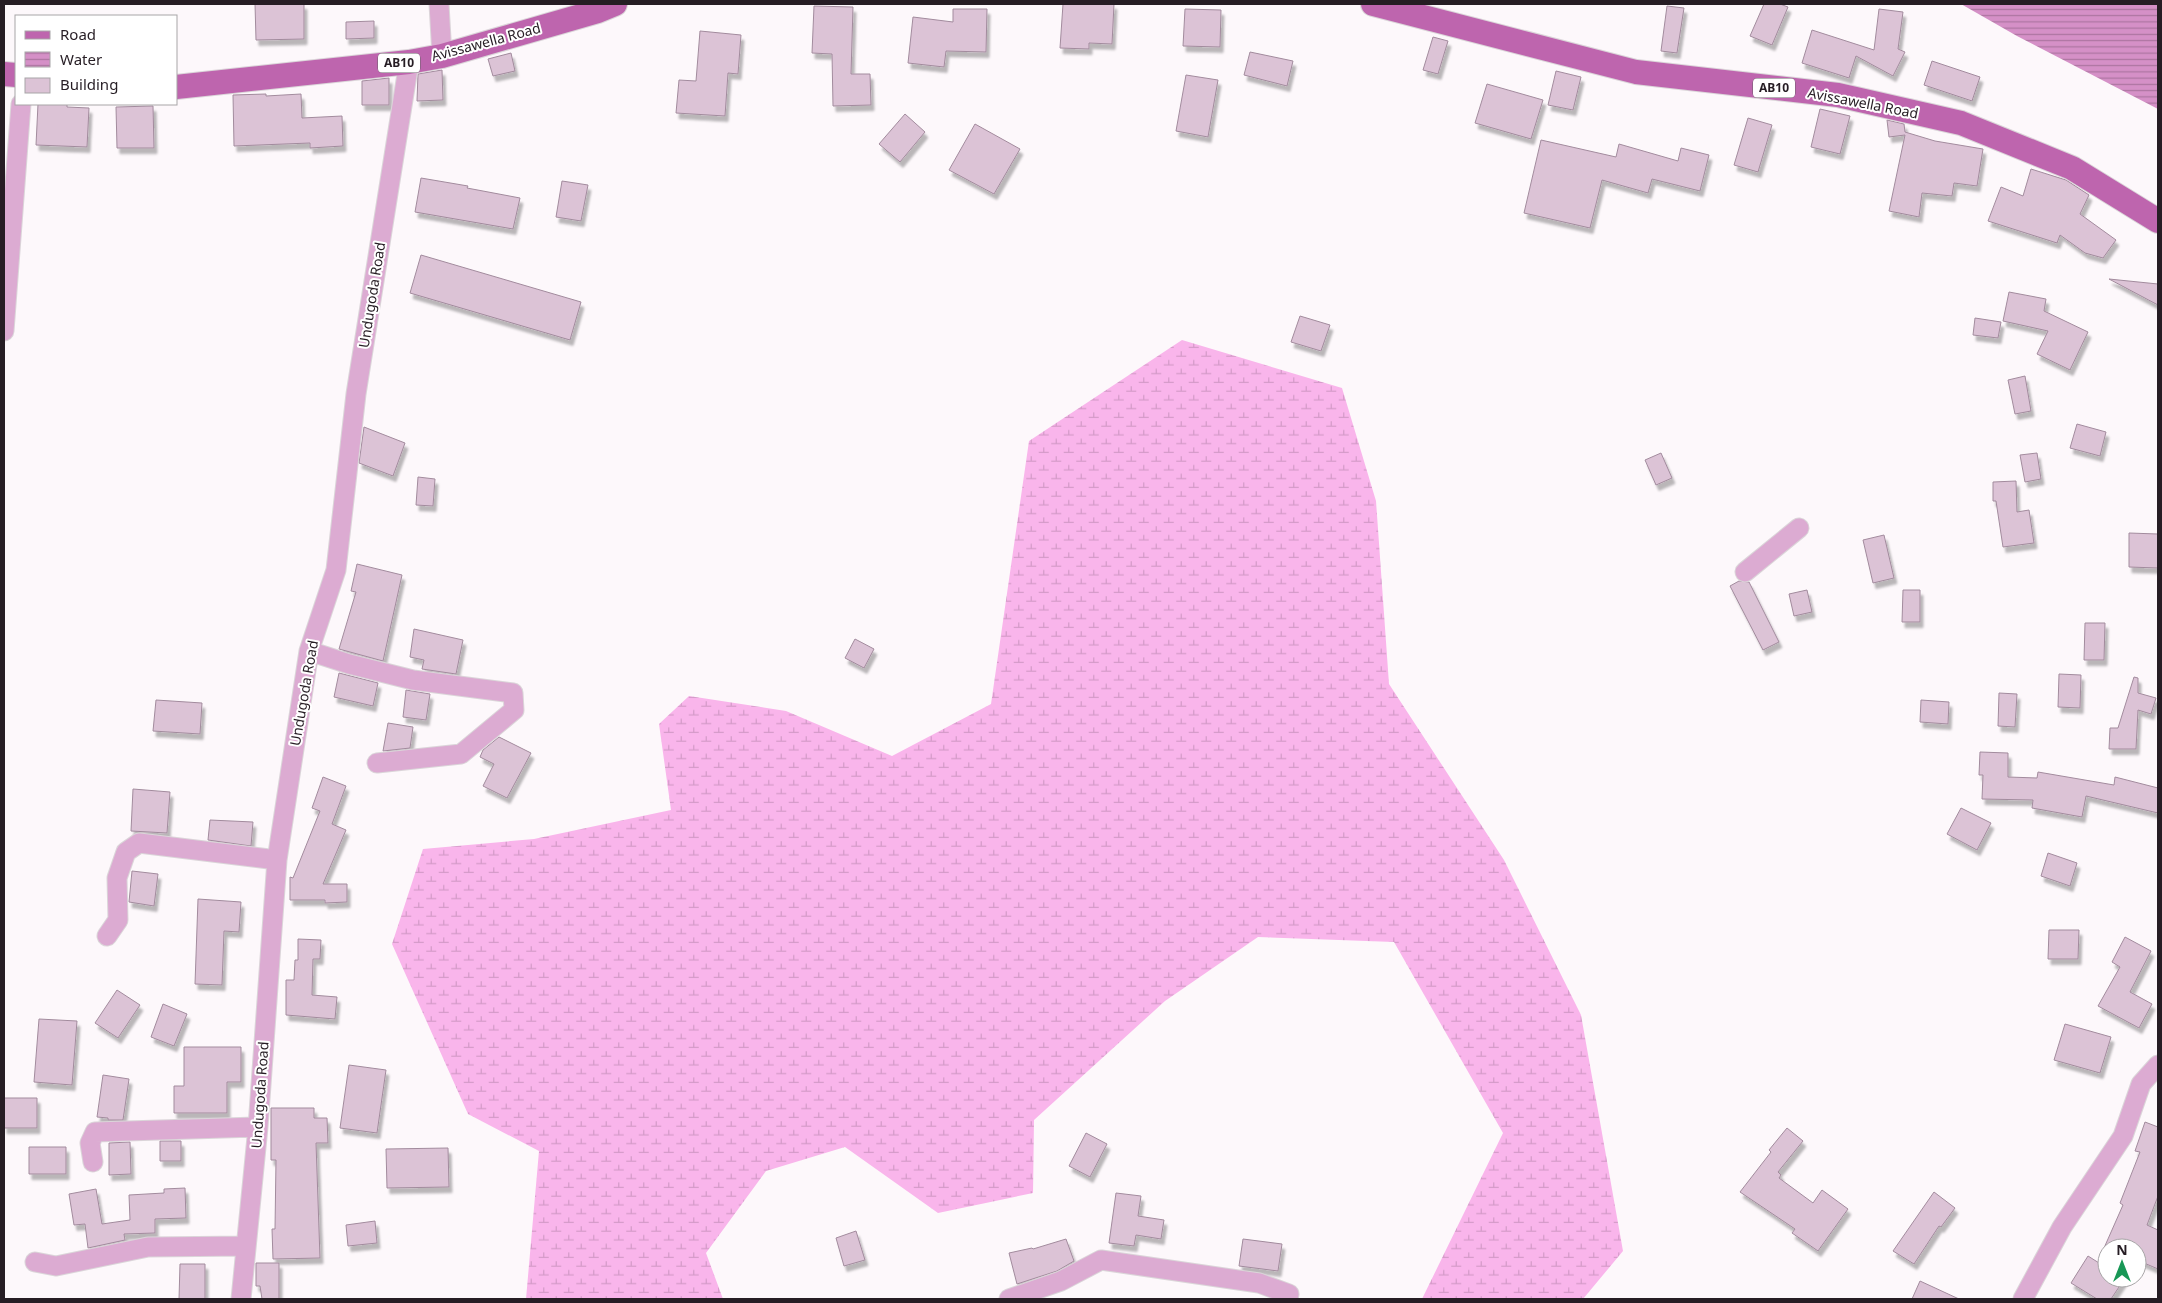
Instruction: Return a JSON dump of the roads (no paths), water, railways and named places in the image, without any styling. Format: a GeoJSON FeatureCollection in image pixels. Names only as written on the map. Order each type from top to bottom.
{"type":"FeatureCollection","features":[{"type":"Feature","properties":{"kind":"main road","name":"Avissawella Road"},"geometry":{"type":"LineString","coordinates":[[178,87],[408,62],[442,56],[598,11],[615,4]]}},
{"type":"Feature","properties":{"kind":"main road","name":"Avissawella Road"},"geometry":{"type":"LineString","coordinates":[[1373,4],[1636,72],[1838,96],[1961,123],[2072,168],[2158,221]]}},
{"type":"Feature","properties":{"kind":"street"},"geometry":{"type":"LineString","coordinates":[[439,4],[442,56]]}},
{"type":"Feature","properties":{"kind":"street","name":"Undugoda Road"},"geometry":{"type":"LineString","coordinates":[[241,1299],[258,1128],[277,860],[309,651],[336,570],[356,394],[408,62]]}},
{"type":"Feature","properties":{"kind":"street"},"geometry":{"type":"LineString","coordinates":[[4,331],[21,105]]}},
{"type":"Feature","properties":{"kind":"street"},"geometry":{"type":"LineString","coordinates":[[1746,572],[1799,528]]}},
{"type":"Feature","properties":{"kind":"street"},"geometry":{"type":"LineString","coordinates":[[309,651],[349,664],[413,680],[513,693],[514,710],[461,754],[377,764]]}},
{"type":"Feature","properties":{"kind":"street"},"geometry":{"type":"LineString","coordinates":[[106,936],[118,920],[118,878],[126,852],[139,843],[277,860]]}},
{"type":"Feature","properties":{"kind":"street"},"geometry":{"type":"LineString","coordinates":[[2023,1299],[2062,1227],[2123,1136],[2141,1084],[2158,1065]]}},
{"type":"Feature","properties":{"kind":"street"},"geometry":{"type":"LineString","coordinates":[[94,1162],[90,1143],[95,1132],[258,1128]]}},
{"type":"Feature","properties":{"kind":"street"},"geometry":{"type":"LineString","coordinates":[[35,1262],[56,1266],[148,1247],[246,1246]]}},
{"type":"Feature","properties":{"kind":"street"},"geometry":{"type":"LineString","coordinates":[[1009,1299],[1061,1281],[1101,1260],[1260,1283],[1289,1294],[1288,1299]]}},
{"type":"Feature","properties":{"kind":"water"},"geometry":{"type":"Polygon","coordinates":[[[1961,4],[2158,4],[2158,109],[2017,36],[1961,4]]]}}]}
